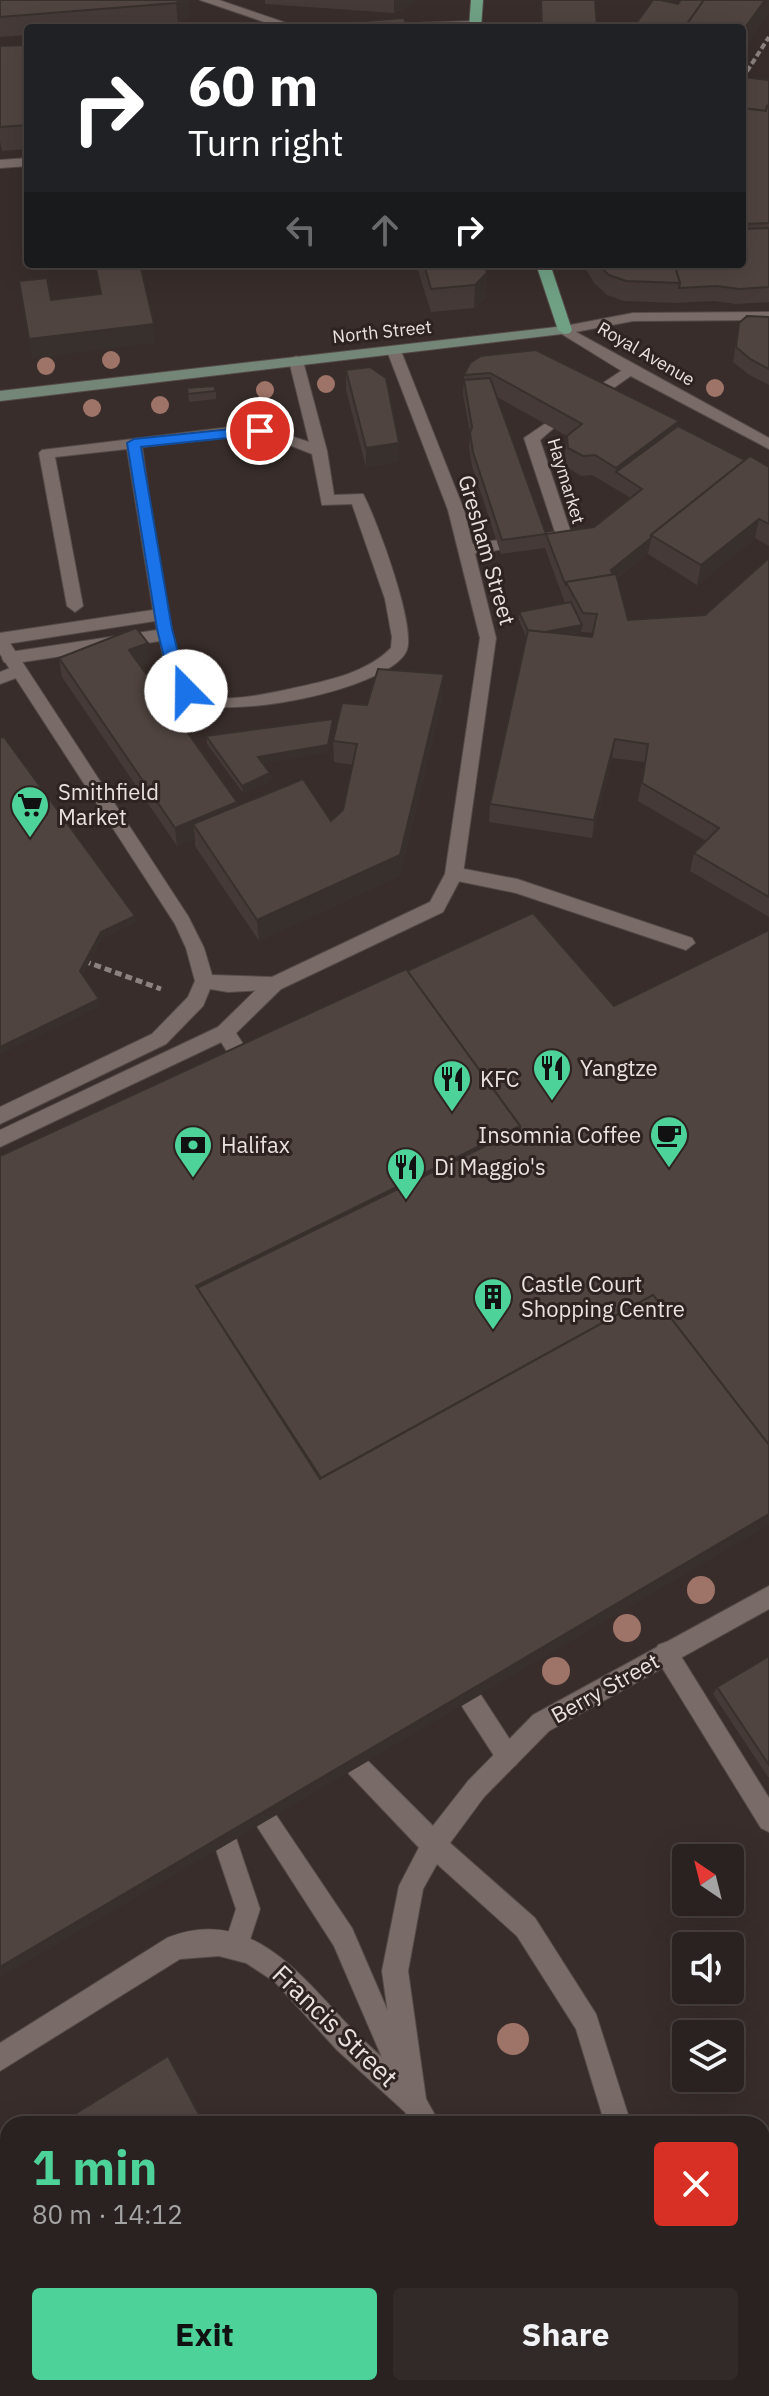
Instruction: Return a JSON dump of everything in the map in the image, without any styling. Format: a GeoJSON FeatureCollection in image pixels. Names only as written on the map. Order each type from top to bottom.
{"type":"FeatureCollection","features":[{"type":"Feature","properties":{"kind":"main road"},"geometry":{"type":"LineString","coordinates":[[475,24],[477,0]]}},
{"type":"Feature","properties":{"kind":"main road","name":"Royal Avenue"},"geometry":{"type":"LineString","coordinates":[[544,268],[565,330]]}},
{"type":"Feature","properties":{"kind":"main road","name":"North Street"},"geometry":{"type":"LineString","coordinates":[[0,396],[565,330]]}},
{"type":"Feature","properties":{"kind":"street"},"geometry":{"type":"LineString","coordinates":[[206,0],[282,24]]}},
{"type":"Feature","properties":{"kind":"street"},"geometry":{"type":"LineString","coordinates":[[0,164],[24,162]]}},
{"type":"Feature","properties":{"kind":"street","name":"North Street"},"geometry":{"type":"LineString","coordinates":[[565,330],[633,317],[769,316]]}},
{"type":"Feature","properties":{"kind":"street","name":"Royal Avenue"},"geometry":{"type":"LineString","coordinates":[[565,330],[630,370],[769,444]]}},
{"type":"Feature","properties":{"kind":"street","name":"Gresham Street"},"geometry":{"type":"LineString","coordinates":[[274,984],[437,907],[454,874],[488,638],[456,510],[394,351]]}},
{"type":"Feature","properties":{"kind":"street"},"geometry":{"type":"LineString","coordinates":[[134,443],[166,634],[178,681],[186,691],[208,702],[221,704],[279,696],[341,682],[392,661],[400,647],[397,611],[358,498],[327,501],[319,451],[296,361]]}},
{"type":"Feature","properties":{"kind":"street"},"geometry":{"type":"LineString","coordinates":[[590,398],[630,370]]}},
{"type":"Feature","properties":{"kind":"street","name":"Haymarket"},"geometry":{"type":"LineString","coordinates":[[541,539],[564,536],[532,438],[549,426]]}},
{"type":"Feature","properties":{"kind":"street"},"geometry":{"type":"LineString","coordinates":[[75,606],[47,453],[260,431],[319,451]]}},
{"type":"Feature","properties":{"kind":"street"},"geometry":{"type":"LineString","coordinates":[[466,550],[498,545]]}},
{"type":"Feature","properties":{"kind":"street"},"geometry":{"type":"LineString","coordinates":[[5,651],[162,614]]}},
{"type":"Feature","properties":{"kind":"street"},"geometry":{"type":"LineString","coordinates":[[5,651],[166,634]]}},
{"type":"Feature","properties":{"kind":"street"},"geometry":{"type":"LineString","coordinates":[[0,678],[5,651]]}},
{"type":"Feature","properties":{"kind":"street"},"geometry":{"type":"LineString","coordinates":[[0,1116],[159,1039],[196,1001],[204,981],[195,948],[182,921],[5,651]]}},
{"type":"Feature","properties":{"kind":"street"},"geometry":{"type":"LineString","coordinates":[[454,874],[517,886],[686,943]]}},
{"type":"Feature","properties":{"kind":"street"},"geometry":{"type":"LineString","coordinates":[[204,981],[228,985],[274,984]]}},
{"type":"Feature","properties":{"kind":"street"},"geometry":{"type":"LineString","coordinates":[[0,1139],[225,1032],[274,984]]}},
{"type":"Feature","properties":{"kind":"street"},"geometry":{"type":"LineString","coordinates":[[225,1032],[246,1065]]}},
{"type":"Feature","properties":{"kind":"street","name":"Berry Street"},"geometry":{"type":"LineString","coordinates":[[420,2113],[395,1971],[411,1886],[434,1845],[476,1789],[541,1723],[769,1597]]}},
{"type":"Feature","properties":{"kind":"street"},"geometry":{"type":"LineString","coordinates":[[666,1653],[769,1820]]}},
{"type":"Feature","properties":{"kind":"street"},"geometry":{"type":"LineString","coordinates":[[471,1700],[508,1757]]}},
{"type":"Feature","properties":{"kind":"street"},"geometry":{"type":"LineString","coordinates":[[357,1766],[434,1845],[526,1927],[587,2023],[616,2116]]}},
{"type":"Feature","properties":{"kind":"street"},"geometry":{"type":"LineString","coordinates":[[266,1820],[343,1937],[420,2113]]}},
{"type":"Feature","properties":{"kind":"street"},"geometry":{"type":"LineString","coordinates":[[226,1844],[248,1909],[236,1946]]}},
{"type":"Feature","properties":{"kind":"street","name":"Francis Street"},"geometry":{"type":"LineString","coordinates":[[0,2058],[176,1947],[207,1941],[236,1946],[271,1962],[314,2003],[335,2031],[420,2113]]}},
{"type":"Feature","properties":{"kind":"path"},"geometry":{"type":"LineString","coordinates":[[746,73],[769,37]]}},
{"type":"Feature","properties":{"kind":"path"},"geometry":{"type":"LineString","coordinates":[[72,956],[196,1001]]}},
{"type":"Feature","properties":{"kind":"building"},"geometry":{"type":"Polygon","coordinates":[[[0,0],[183,0],[0,17],[0,0]]]}},
{"type":"Feature","properties":{"kind":"building"},"geometry":{"type":"Polygon","coordinates":[[[541,0],[595,0],[597,24],[542,24],[541,0]]]}},
{"type":"Feature","properties":{"kind":"building"},"geometry":{"type":"Polygon","coordinates":[[[653,0],[678,4],[681,0],[704,0],[687,24],[636,24],[653,0]]]}},
{"type":"Feature","properties":{"kind":"building"},"geometry":{"type":"Polygon","coordinates":[[[704,0],[765,0],[746,26],[746,24],[687,24],[704,0]]]}},
{"type":"Feature","properties":{"kind":"building"},"geometry":{"type":"Polygon","coordinates":[[[404,18],[406,24],[325,24],[404,18]]]}},
{"type":"Feature","properties":{"kind":"building"},"geometry":{"type":"Polygon","coordinates":[[[24,45],[24,125],[0,127],[0,46],[24,45]]]}},
{"type":"Feature","properties":{"kind":"building"},"geometry":{"type":"Polygon","coordinates":[[[746,77],[769,80],[769,105],[766,111],[746,108],[746,77]]]}},
{"type":"Feature","properties":{"kind":"building"},"geometry":{"type":"Polygon","coordinates":[[[769,106],[769,223],[746,224],[746,108],[766,111],[769,106]]]}},
{"type":"Feature","properties":{"kind":"building"},"geometry":{"type":"Polygon","coordinates":[[[769,228],[769,287],[679,288],[675,268],[746,268],[746,229],[769,228]]]}},
{"type":"Feature","properties":{"kind":"building"},"geometry":{"type":"Polygon","coordinates":[[[96,268],[141,268],[154,324],[29,339],[19,281],[47,278],[51,300],[101,294],[96,268]]]}},
{"type":"Feature","properties":{"kind":"building"},"geometry":{"type":"Polygon","coordinates":[[[425,268],[485,268],[487,273],[475,285],[431,289],[425,268]]]}},
{"type":"Feature","properties":{"kind":"building"},"geometry":{"type":"Polygon","coordinates":[[[601,268],[675,268],[680,283],[626,281],[609,275],[601,268]]]}},
{"type":"Feature","properties":{"kind":"building"},"geometry":{"type":"Polygon","coordinates":[[[747,316],[769,317],[769,369],[736,347],[739,323],[747,316]]]}},
{"type":"Feature","properties":{"kind":"building"},"geometry":{"type":"Polygon","coordinates":[[[536,350],[679,421],[616,468],[595,455],[583,456],[568,448],[567,436],[582,424],[490,373],[464,375],[470,363],[481,356],[536,350]]]}},
{"type":"Feature","properties":{"kind":"building"},"geometry":{"type":"Polygon","coordinates":[[[370,367],[386,378],[399,443],[366,448],[346,370],[370,367]]]}},
{"type":"Feature","properties":{"kind":"building"},"geometry":{"type":"Polygon","coordinates":[[[490,378],[546,534],[502,540],[473,452],[464,380],[490,378]]]}},
{"type":"Feature","properties":{"kind":"building"},"geometry":{"type":"Polygon","coordinates":[[[214,386],[216,391],[188,394],[187,388],[214,386]]]}},
{"type":"Feature","properties":{"kind":"building"},"geometry":{"type":"Polygon","coordinates":[[[678,426],[745,460],[651,535],[611,570],[613,575],[566,582],[566,586],[546,534],[594,527],[642,489],[616,472],[678,426]]]}},
{"type":"Feature","properties":{"kind":"building"},"geometry":{"type":"Polygon","coordinates":[[[750,456],[769,467],[769,524],[759,519],[701,565],[651,535],[750,456]]]}},
{"type":"Feature","properties":{"kind":"building"},"geometry":{"type":"Polygon","coordinates":[[[769,558],[769,897],[694,853],[719,828],[642,783],[648,744],[615,739],[594,820],[490,804],[528,630],[592,637],[597,614],[583,613],[566,582],[616,574],[628,620],[705,615],[769,558]]]}},
{"type":"Feature","properties":{"kind":"building"},"geometry":{"type":"Polygon","coordinates":[[[571,602],[582,625],[545,632],[528,631],[519,612],[571,602]]]}},
{"type":"Feature","properties":{"kind":"building"},"geometry":{"type":"Polygon","coordinates":[[[136,628],[148,643],[129,650],[237,802],[175,828],[59,658],[136,628]]]}},
{"type":"Feature","properties":{"kind":"building"},"geometry":{"type":"Polygon","coordinates":[[[378,669],[444,674],[400,855],[257,920],[193,824],[303,779],[331,821],[343,810],[357,744],[333,741],[342,703],[367,705],[378,669]]]}},
{"type":"Feature","properties":{"kind":"building"},"geometry":{"type":"Polygon","coordinates":[[[333,719],[328,745],[258,757],[270,773],[242,786],[206,736],[333,719]]]}},
{"type":"Feature","properties":{"kind":"building","name":"Smithfield Market"},"geometry":{"type":"Polygon","coordinates":[[[4,737],[135,916],[101,932],[80,971],[99,999],[0,1047],[0,738],[4,737]]]}},
{"type":"Feature","properties":{"kind":"building"},"geometry":{"type":"Polygon","coordinates":[[[533,913],[614,1006],[769,930],[769,1445],[653,1295],[321,1478],[197,1288],[520,1129],[407,971],[533,913]]]}},
{"type":"Feature","properties":{"kind":"building"},"geometry":{"type":"Polygon","coordinates":[[[406,969],[520,1126],[196,1286],[320,1479],[653,1295],[769,1445],[769,1514],[0,1967],[0,1156],[406,969]]]}},
{"type":"Feature","properties":{"kind":"building"},"geometry":{"type":"Polygon","coordinates":[[[769,1656],[769,1765],[717,1687],[769,1656]]]}},
{"type":"Feature","properties":{"kind":"building"},"geometry":{"type":"Polygon","coordinates":[[[168,2056],[200,2116],[72,2116],[168,2056]]]}},
{"type":"Feature","properties":{"kind":"place","name":"Smithfield Market"},"geometry":{"type":"Point","coordinates":[30,839]}},
{"type":"Feature","properties":{"kind":"place","name":"Yangtze"},"geometry":{"type":"Point","coordinates":[552,1102]}},
{"type":"Feature","properties":{"kind":"place","name":"KFC"},"geometry":{"type":"Point","coordinates":[452,1113]}},
{"type":"Feature","properties":{"kind":"place","name":"Insomnia Coffee"},"geometry":{"type":"Point","coordinates":[669,1169]}},
{"type":"Feature","properties":{"kind":"place","name":"Halifax"},"geometry":{"type":"Point","coordinates":[193,1179]}},
{"type":"Feature","properties":{"kind":"place","name":"Di Maggio's"},"geometry":{"type":"Point","coordinates":[406,1201]}},
{"type":"Feature","properties":{"kind":"place","name":"Castle Court Shopping Centre"},"geometry":{"type":"Point","coordinates":[493,1331]}},
{"type":"Feature","properties":{"kind":"route"},"geometry":{"type":"LineString","coordinates":[[186,691],[178,681],[165,629],[134,443],[260,431]]}}]}
